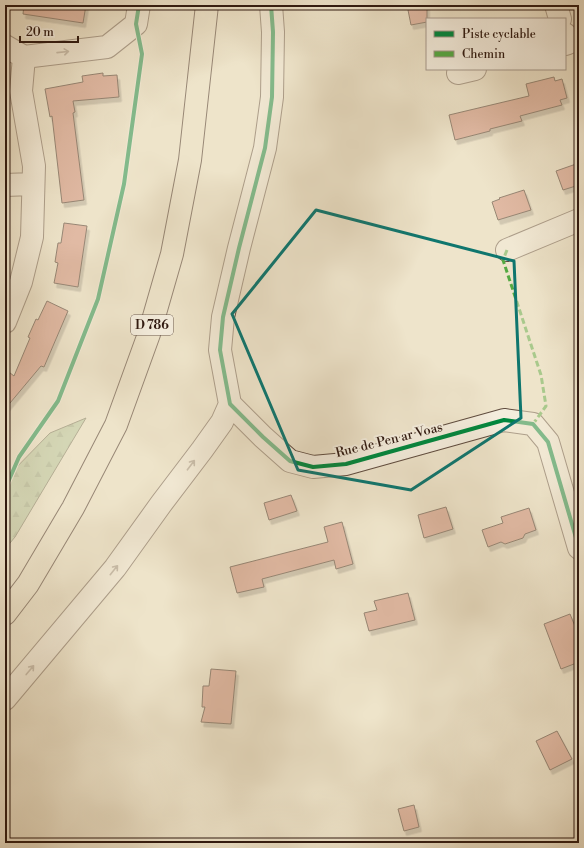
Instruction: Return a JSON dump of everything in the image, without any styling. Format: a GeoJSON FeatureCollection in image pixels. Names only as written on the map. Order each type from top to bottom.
{"type":"FeatureCollection","features":[{"type":"Feature","properties":{"kind":"main road","name":"D 786"},"geometry":{"type":"LineString","coordinates":[[5,614],[28,584],[73,508],[112,432],[149,334],[172,254],[190,160],[207,5]]}},
{"type":"Feature","properties":{"kind":"street"},"geometry":{"type":"LineString","coordinates":[[5,46],[24,57],[108,47],[136,24],[139,5]]}},
{"type":"Feature","properties":{"kind":"street"},"geometry":{"type":"LineString","coordinates":[[5,699],[116,568],[222,422],[230,404],[220,350],[223,317],[265,148],[272,97],[273,32],[271,5]]}},
{"type":"Feature","properties":{"kind":"street"},"geometry":{"type":"LineString","coordinates":[[556,5],[560,18]]}},
{"type":"Feature","properties":{"kind":"street"},"geometry":{"type":"LineString","coordinates":[[5,322],[21,282],[32,237],[34,166],[21,91],[24,57]]}},
{"type":"Feature","properties":{"kind":"street"},"geometry":{"type":"LineString","coordinates":[[5,185],[33,184]]}},
{"type":"Feature","properties":{"kind":"street"},"geometry":{"type":"LineString","coordinates":[[507,250],[579,220]]}},
{"type":"Feature","properties":{"kind":"street","name":"Rue de Pen ar Voas"},"geometry":{"type":"LineString","coordinates":[[230,404],[263,438],[290,461],[313,467],[346,464],[504,420],[533,424],[548,442],[579,548]]}},
{"type":"Feature","properties":{"kind":"highlighted area"},"geometry":{"type":"Polygon","coordinates":[[[316,210],[514,261],[521,418],[411,490],[298,470],[232,314],[316,210]]]}},
{"type":"Feature","properties":{"kind":"green space"},"geometry":{"type":"Polygon","coordinates":[[[86,418],[15,537],[5,549],[5,479],[50,433],[86,418]]]}},
{"type":"Feature","properties":{"kind":"building"},"geometry":{"type":"Polygon","coordinates":[[[24,5],[86,5],[83,23],[23,14],[24,5]]]}},
{"type":"Feature","properties":{"kind":"building"},"geometry":{"type":"Polygon","coordinates":[[[407,5],[427,5],[426,22],[411,25],[407,5]]]}},
{"type":"Feature","properties":{"kind":"building"},"geometry":{"type":"Polygon","coordinates":[[[103,73],[103,76],[117,75],[119,97],[73,101],[75,112],[73,113],[84,200],[62,203],[52,116],[50,117],[45,89],[83,82],[82,76],[103,73]]]}},
{"type":"Feature","properties":{"kind":"building"},"geometry":{"type":"Polygon","coordinates":[[[554,77],[555,81],[562,79],[567,98],[560,100],[562,105],[520,116],[522,121],[455,140],[449,115],[529,96],[526,84],[554,77]]]}},
{"type":"Feature","properties":{"kind":"building"},"geometry":{"type":"Polygon","coordinates":[[[579,163],[579,185],[563,190],[556,171],[579,163]]]}},
{"type":"Feature","properties":{"kind":"building"},"geometry":{"type":"Polygon","coordinates":[[[524,190],[531,210],[498,220],[492,202],[500,199],[499,198],[524,190]]]}},
{"type":"Feature","properties":{"kind":"building"},"geometry":{"type":"Polygon","coordinates":[[[64,223],[87,226],[78,287],[54,283],[58,263],[55,262],[58,243],[61,243],[64,223]]]}},
{"type":"Feature","properties":{"kind":"building"},"geometry":{"type":"Polygon","coordinates":[[[47,301],[68,311],[44,367],[41,366],[5,409],[5,369],[14,376],[30,338],[28,337],[36,319],[38,320],[47,301]]]}},
{"type":"Feature","properties":{"kind":"building"},"geometry":{"type":"Polygon","coordinates":[[[291,495],[297,511],[269,520],[264,503],[291,495]]]}},
{"type":"Feature","properties":{"kind":"building"},"geometry":{"type":"Polygon","coordinates":[[[446,507],[453,529],[424,538],[418,515],[446,507]]]}},
{"type":"Feature","properties":{"kind":"building"},"geometry":{"type":"Polygon","coordinates":[[[529,508],[536,530],[525,534],[523,538],[505,544],[501,542],[488,547],[482,530],[503,523],[501,517],[529,508]]]}},
{"type":"Feature","properties":{"kind":"building"},"geometry":{"type":"Polygon","coordinates":[[[342,522],[353,564],[336,569],[334,560],[262,579],[264,587],[237,593],[230,567],[328,542],[324,527],[342,522]]]}},
{"type":"Feature","properties":{"kind":"building"},"geometry":{"type":"Polygon","coordinates":[[[408,593],[415,620],[369,631],[364,613],[377,610],[374,601],[408,593]]]}},
{"type":"Feature","properties":{"kind":"building"},"geometry":{"type":"Polygon","coordinates":[[[570,614],[579,636],[579,662],[561,669],[544,624],[570,614]]]}},
{"type":"Feature","properties":{"kind":"building"},"geometry":{"type":"Polygon","coordinates":[[[211,669],[236,671],[231,724],[201,722],[205,707],[202,707],[203,686],[209,686],[211,669]]]}},
{"type":"Feature","properties":{"kind":"building"},"geometry":{"type":"Polygon","coordinates":[[[557,731],[572,759],[550,770],[536,741],[557,731]]]}},
{"type":"Feature","properties":{"kind":"building"},"geometry":{"type":"Polygon","coordinates":[[[414,805],[419,827],[404,831],[398,809],[414,805]]]}},
{"type":"Feature","properties":{"kind":"marked path"},"geometry":{"type":"LineString","coordinates":[[507,250],[503,260],[541,375],[546,406],[533,424]]}},
{"type":"Feature","properties":{"kind":"cycle path"},"geometry":{"type":"LineString","coordinates":[[5,489],[19,457],[58,401],[98,299],[124,184],[142,54],[136,24],[139,5]]}},
{"type":"Feature","properties":{"kind":"cycle path"},"geometry":{"type":"LineString","coordinates":[[271,5],[273,32],[272,97],[265,148],[223,317],[220,350],[230,404],[290,461],[313,467],[346,464],[504,420],[533,424],[548,442],[579,548]]}}]}
